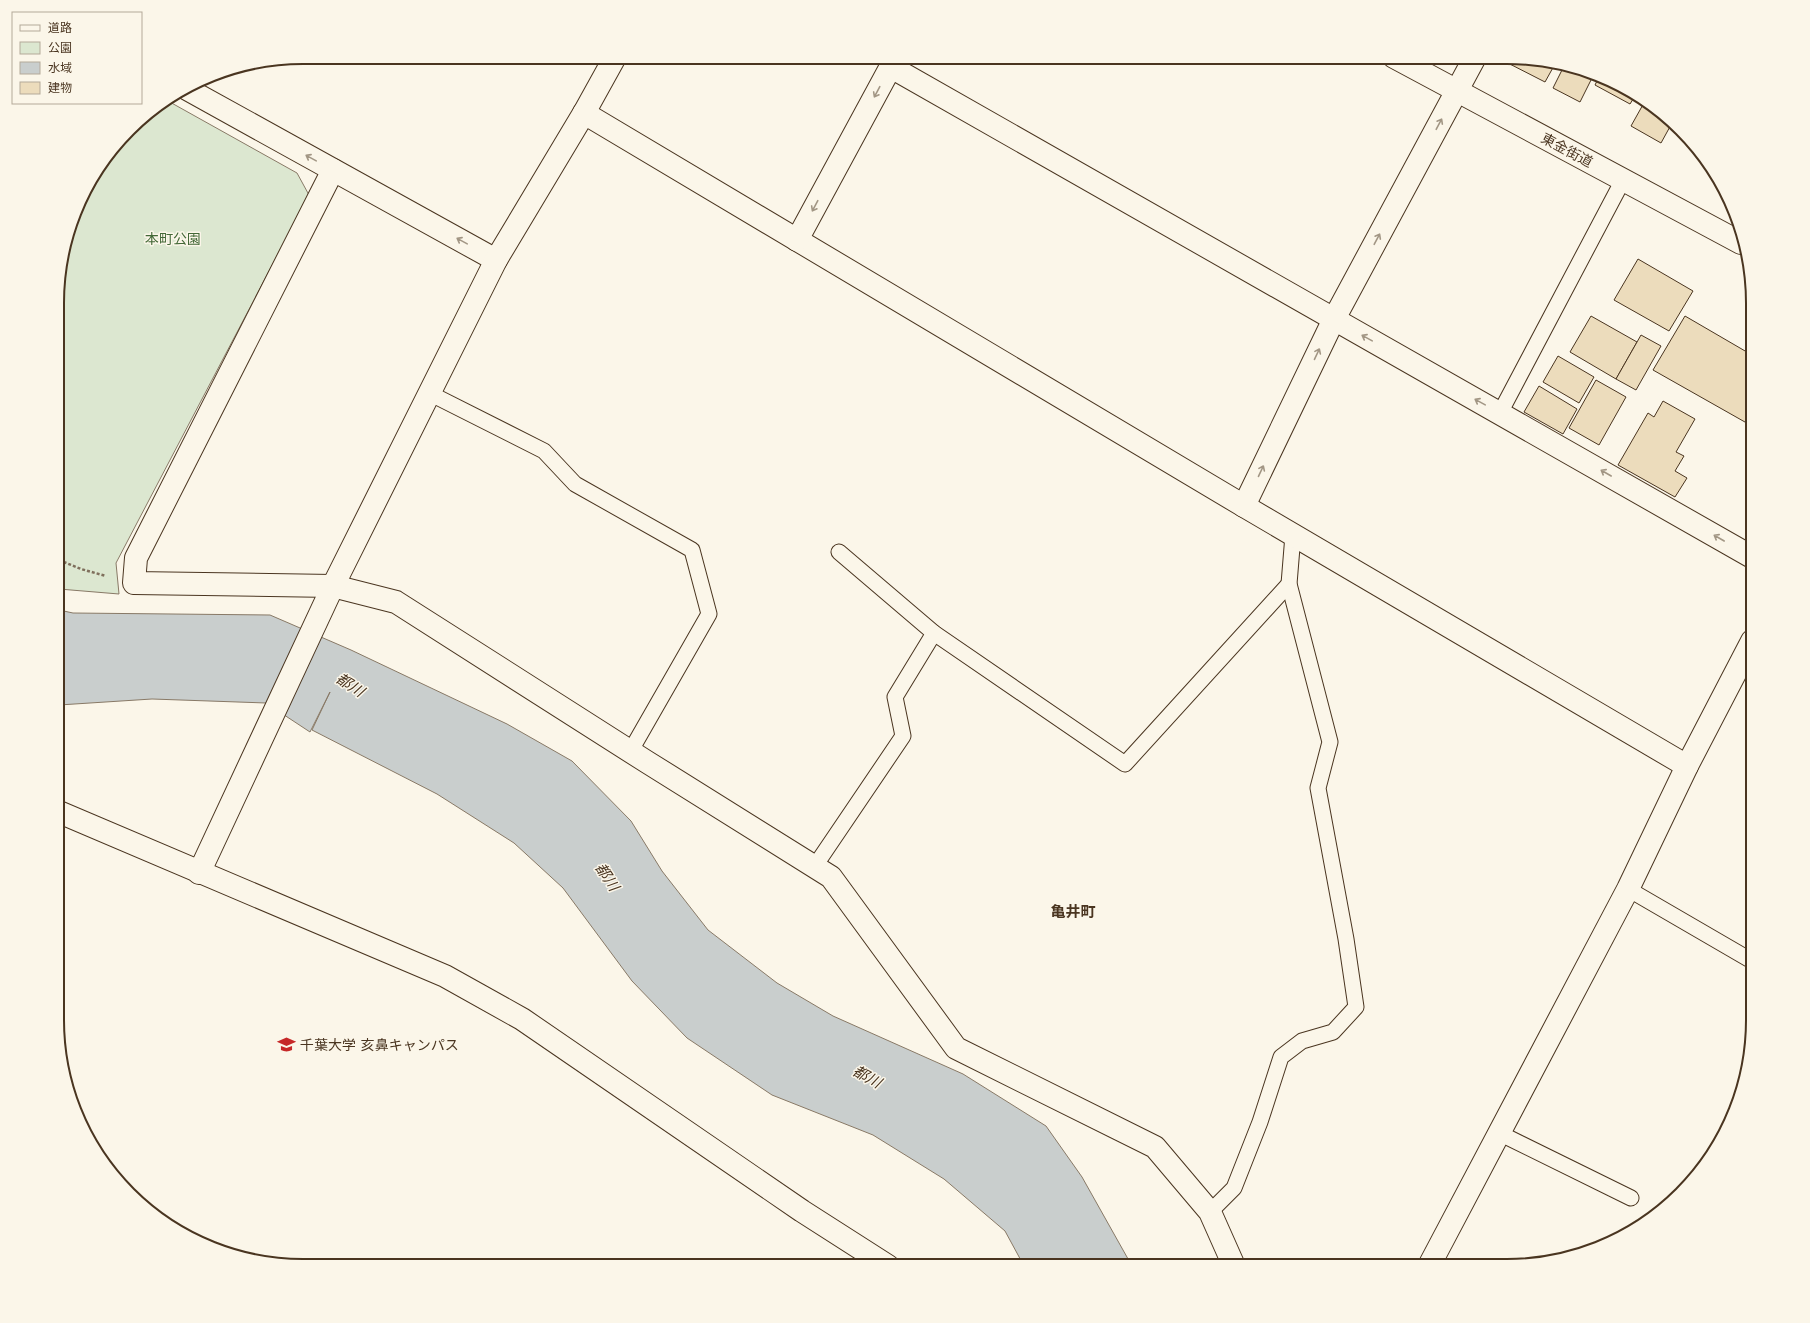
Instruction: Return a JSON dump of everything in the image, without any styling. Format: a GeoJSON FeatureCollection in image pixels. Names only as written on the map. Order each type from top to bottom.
{"type":"FeatureCollection","features":[{"type":"Feature","properties":{"kind":"main road"},"geometry":{"type":"LineString","coordinates":[[199,872],[332,586],[496,260],[584,113],[611,64]]}},
{"type":"Feature","properties":{"kind":"main road"},"geometry":{"type":"LineString","coordinates":[[797,240],[892,64]]}},
{"type":"Feature","properties":{"kind":"main road"},"geometry":{"type":"LineString","coordinates":[[896,64],[1334,319],[1746,554]]}},
{"type":"Feature","properties":{"kind":"main road","name":"東金街道"},"geometry":{"type":"LineString","coordinates":[[1405,64],[1738,241]]}},
{"type":"Feature","properties":{"kind":"main road"},"geometry":{"type":"LineString","coordinates":[[1244,506],[1334,319],[1472,64]]}},
{"type":"Feature","properties":{"kind":"main road"},"geometry":{"type":"LineString","coordinates":[[192,91],[496,260]]}},
{"type":"Feature","properties":{"kind":"main road"},"geometry":{"type":"LineString","coordinates":[[584,113],[1244,506],[1687,766]]}},
{"type":"Feature","properties":{"kind":"main road"},"geometry":{"type":"LineString","coordinates":[[333,170],[136,558],[134,583],[332,586],[396,602],[630,752],[831,877],[956,1048],[1155,1146],[1210,1212],[1231,1259]]}},
{"type":"Feature","properties":{"kind":"main road"},"geometry":{"type":"LineString","coordinates":[[1433,1259],[1628,888],[1687,766],[1746,653]]}},
{"type":"Feature","properties":{"kind":"main road"},"geometry":{"type":"LineString","coordinates":[[64,814],[445,976],[522,1019],[802,1211],[877,1259]]}},
{"type":"Feature","properties":{"kind":"lane"},"geometry":{"type":"LineString","coordinates":[[1500,413],[1623,180]]}},
{"type":"Feature","properties":{"kind":"lane"},"geometry":{"type":"LineString","coordinates":[[429,393],[544,451],[575,484],[692,550],[709,614],[630,752]]}},
{"type":"Feature","properties":{"kind":"lane"},"geometry":{"type":"LineString","coordinates":[[1210,1212],[1234,1188],[1260,1122],[1281,1057],[1302,1041],[1333,1032],[1356,1007],[1346,939],[1318,788],[1330,742],[1289,584],[1293,534]]}},
{"type":"Feature","properties":{"kind":"lane"},"geometry":{"type":"LineString","coordinates":[[839,552],[934,633],[1125,764],[1289,584]]}},
{"type":"Feature","properties":{"kind":"lane"},"geometry":{"type":"LineString","coordinates":[[815,866],[902,736],[894,697],[934,633]]}},
{"type":"Feature","properties":{"kind":"lane"},"geometry":{"type":"LineString","coordinates":[[1628,888],[1746,957]]}},
{"type":"Feature","properties":{"kind":"lane"},"geometry":{"type":"LineString","coordinates":[[1499,1133],[1631,1198]]}},
{"type":"Feature","properties":{"kind":"path"},"geometry":{"type":"LineString","coordinates":[[64,562],[81,569],[134,583]]}},
{"type":"Feature","properties":{"kind":"green space","name":"本町公園"},"geometry":{"type":"Polygon","coordinates":[[[172,103],[297,173],[309,195],[116,563],[119,594],[64,589],[64,303],[66,272],[72,241],[82,212],[104,170],[123,145],[145,123],[172,103]]]}},
{"type":"Feature","properties":{"kind":"water","name":"都川"},"geometry":{"type":"Polygon","coordinates":[[[64,611],[73,613],[270,615],[351,650],[507,724],[572,761],[631,821],[662,871],[708,930],[777,983],[833,1016],[963,1074],[1046,1126],[1082,1177],[1128,1259],[1020,1259],[1005,1231],[944,1179],[873,1135],[772,1095],[687,1038],[632,981],[563,888],[514,843],[437,794],[312,730],[330,692],[310,732],[266,703],[152,699],[64,705],[64,611]]]}},
{"type":"Feature","properties":{"kind":"building"},"geometry":{"type":"Polygon","coordinates":[[[1510,64],[1552,69],[1545,82],[1510,64]]]}},
{"type":"Feature","properties":{"kind":"building"},"geometry":{"type":"Polygon","coordinates":[[[1562,71],[1591,80],[1580,102],[1553,88],[1562,71]]]}},
{"type":"Feature","properties":{"kind":"building"},"geometry":{"type":"Polygon","coordinates":[[[1597,82],[1598,82],[1633,100],[1630,104],[1595,85],[1597,82]]]}},
{"type":"Feature","properties":{"kind":"building"},"geometry":{"type":"Polygon","coordinates":[[[1642,106],[1670,128],[1661,143],[1631,126],[1642,106]]]}},
{"type":"Feature","properties":{"kind":"building"},"geometry":{"type":"Polygon","coordinates":[[[1638,259],[1693,291],[1669,331],[1614,300],[1638,259]]]}},
{"type":"Feature","properties":{"kind":"building"},"geometry":{"type":"Polygon","coordinates":[[[1591,316],[1637,342],[1616,379],[1570,352],[1591,316]]]}},
{"type":"Feature","properties":{"kind":"building"},"geometry":{"type":"Polygon","coordinates":[[[1685,316],[1746,352],[1746,423],[1653,370],[1685,316]]]}},
{"type":"Feature","properties":{"kind":"building"},"geometry":{"type":"Polygon","coordinates":[[[1641,335],[1661,346],[1636,390],[1616,379],[1641,335]]]}},
{"type":"Feature","properties":{"kind":"building"},"geometry":{"type":"Polygon","coordinates":[[[1558,356],[1594,377],[1579,403],[1543,382],[1558,356]]]}},
{"type":"Feature","properties":{"kind":"building"},"geometry":{"type":"Polygon","coordinates":[[[1596,380],[1626,397],[1599,445],[1569,428],[1596,380]]]}},
{"type":"Feature","properties":{"kind":"building"},"geometry":{"type":"Polygon","coordinates":[[[1539,386],[1577,409],[1563,434],[1524,412],[1539,386]]]}},
{"type":"Feature","properties":{"kind":"building"},"geometry":{"type":"Polygon","coordinates":[[[1663,401],[1695,419],[1676,452],[1684,456],[1675,471],[1687,478],[1675,497],[1618,465],[1648,413],[1654,417],[1663,401]]]}},
{"type":"Feature","properties":{"kind":"place","name":"千葉大学 亥鼻キャンパス"},"geometry":{"type":"Point","coordinates":[287,1045]}},
{"type":"Feature","properties":{"kind":"district","name":"亀井町"},"geometry":{"type":"Point","coordinates":[1073,912]}}]}
